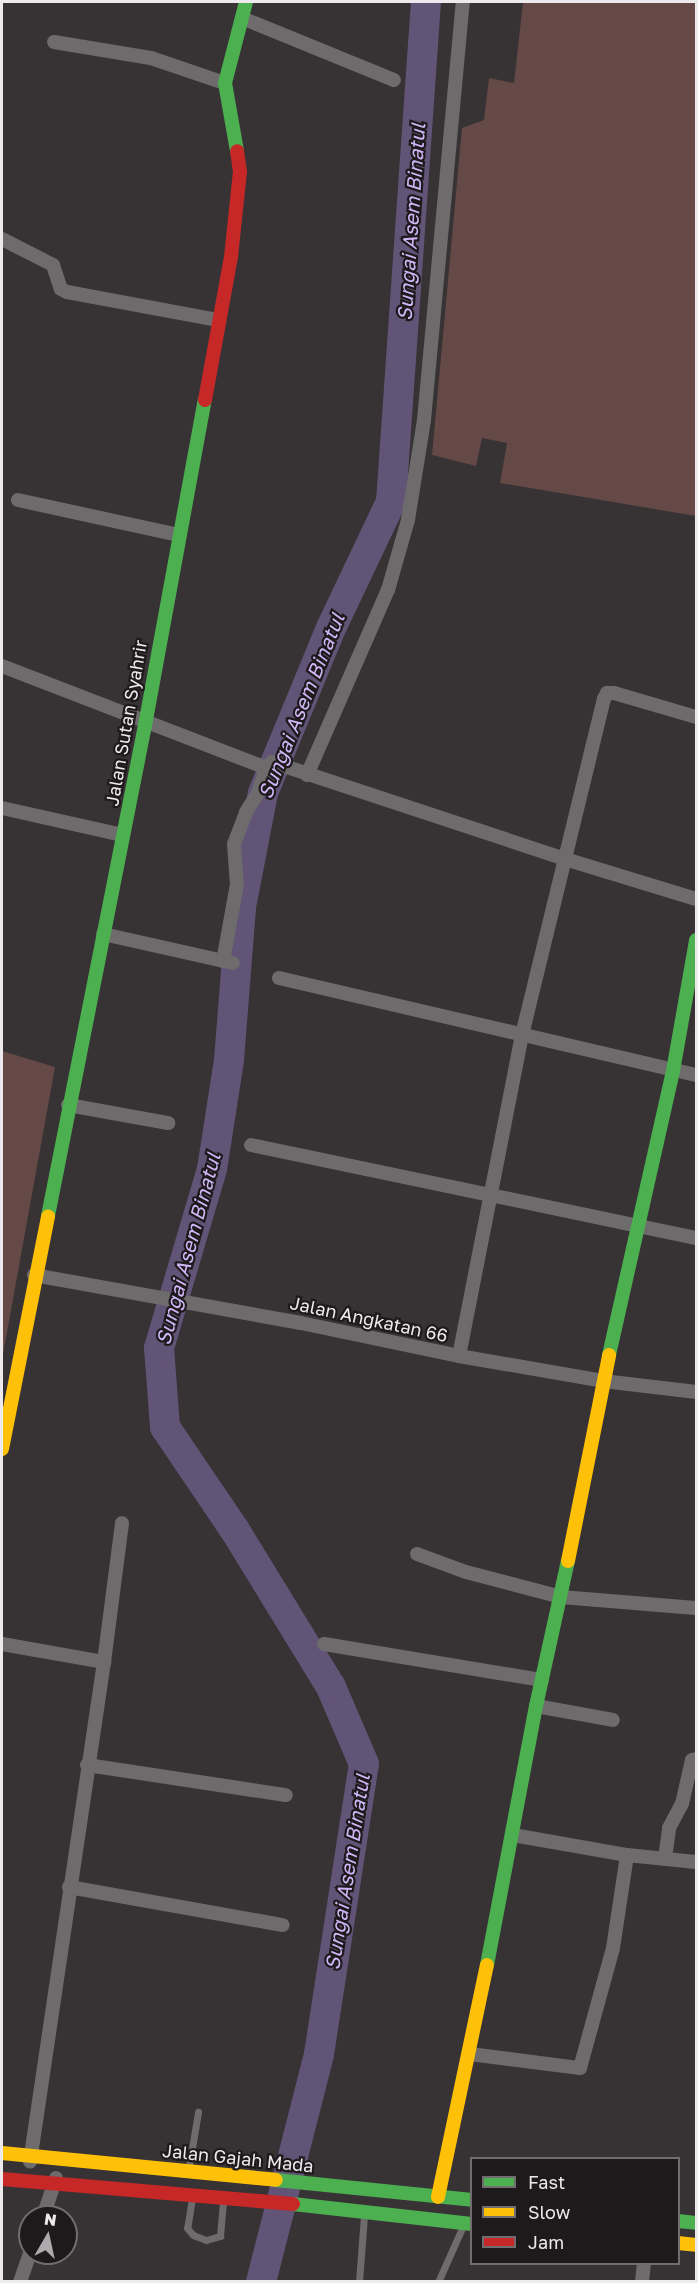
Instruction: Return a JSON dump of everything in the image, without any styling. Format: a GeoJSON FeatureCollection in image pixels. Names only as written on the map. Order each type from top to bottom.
{"type":"FeatureCollection","features":[{"type":"Feature","properties":{"kind":"main road","name":"Jalan Sutan Syahrir"},"geometry":{"type":"LineString","coordinates":[[2,1449],[34,1275],[146,720],[218,320],[241,183],[231,105],[225,83],[246,2]]}},
{"type":"Feature","properties":{"kind":"main road"},"geometry":{"type":"LineString","coordinates":[[438,2196],[470,2054],[536,1706],[561,1597],[603,1381],[673,1071],[696,940]]}},
{"type":"Feature","properties":{"kind":"main road","name":"Jalan Gajah Mada"},"geometry":{"type":"LineString","coordinates":[[2,2153],[470,2200]]}},
{"type":"Feature","properties":{"kind":"main road"},"geometry":{"type":"LineString","coordinates":[[2,2179],[227,2197],[468,2223]]}},
{"type":"Feature","properties":{"kind":"main road"},"geometry":{"type":"LineString","coordinates":[[680,2221],[696,2223]]}},
{"type":"Feature","properties":{"kind":"main road"},"geometry":{"type":"LineString","coordinates":[[680,2243],[696,2245]]}},
{"type":"Feature","properties":{"kind":"street"},"geometry":{"type":"LineString","coordinates":[[306,775],[384,600],[408,520],[424,420],[463,2]]}},
{"type":"Feature","properties":{"kind":"street"},"geometry":{"type":"LineString","coordinates":[[242,18],[394,80]]}},
{"type":"Feature","properties":{"kind":"street"},"geometry":{"type":"LineString","coordinates":[[54,42],[152,58],[225,83]]}},
{"type":"Feature","properties":{"kind":"street"},"geometry":{"type":"LineString","coordinates":[[2,240],[53,265],[61,289],[67,292],[218,320]]}},
{"type":"Feature","properties":{"kind":"street"},"geometry":{"type":"LineString","coordinates":[[18,500],[179,535]]}},
{"type":"Feature","properties":{"kind":"street"},"geometry":{"type":"LineString","coordinates":[[2,666],[269,765],[696,899]]}},
{"type":"Feature","properties":{"kind":"street"},"geometry":{"type":"LineString","coordinates":[[459,1356],[522,1035],[606,694],[614,693],[696,717]]}},
{"type":"Feature","properties":{"kind":"street"},"geometry":{"type":"LineString","coordinates":[[103,934],[228,962],[237,885],[234,844],[246,812],[258,793],[269,765]]}},
{"type":"Feature","properties":{"kind":"street"},"geometry":{"type":"LineString","coordinates":[[2,808],[123,836]]}},
{"type":"Feature","properties":{"kind":"street"},"geometry":{"type":"LineString","coordinates":[[279,978],[696,1075]]}},
{"type":"Feature","properties":{"kind":"street"},"geometry":{"type":"LineString","coordinates":[[68,1106],[168,1123]]}},
{"type":"Feature","properties":{"kind":"street"},"geometry":{"type":"LineString","coordinates":[[251,1145],[696,1238]]}},
{"type":"Feature","properties":{"kind":"street","name":"Jalan Angkatan 66"},"geometry":{"type":"LineString","coordinates":[[34,1275],[208,1305],[459,1356],[603,1381],[696,1392]]}},
{"type":"Feature","properties":{"kind":"street"},"geometry":{"type":"LineString","coordinates":[[28,2181],[69,1887],[104,1662],[122,1523]]}},
{"type":"Feature","properties":{"kind":"street"},"geometry":{"type":"LineString","coordinates":[[417,1554],[466,1572],[561,1597],[696,1608]]}},
{"type":"Feature","properties":{"kind":"street"},"geometry":{"type":"LineString","coordinates":[[2,1644],[104,1662]]}},
{"type":"Feature","properties":{"kind":"street"},"geometry":{"type":"LineString","coordinates":[[324,1644],[542,1680]]}},
{"type":"Feature","properties":{"kind":"street"},"geometry":{"type":"LineString","coordinates":[[536,1706],[613,1720]]}},
{"type":"Feature","properties":{"kind":"street"},"geometry":{"type":"LineString","coordinates":[[665,1858],[669,1827],[682,1804],[692,1760],[696,1759]]}},
{"type":"Feature","properties":{"kind":"street"},"geometry":{"type":"LineString","coordinates":[[87,1765],[286,1795]]}},
{"type":"Feature","properties":{"kind":"street"},"geometry":{"type":"LineString","coordinates":[[513,1835],[627,1855],[696,1863]]}},
{"type":"Feature","properties":{"kind":"street"},"geometry":{"type":"LineString","coordinates":[[470,2054],[579,2068],[613,1948],[627,1855]]}},
{"type":"Feature","properties":{"kind":"street"},"geometry":{"type":"LineString","coordinates":[[69,1887],[283,1925]]}},
{"type":"Feature","properties":{"kind":"street"},"geometry":{"type":"LineString","coordinates":[[47,2205],[62,2159]]}},
{"type":"Feature","properties":{"kind":"street"},"geometry":{"type":"LineString","coordinates":[[20,2282],[26,2265]]}},
{"type":"Feature","properties":{"kind":"street"},"geometry":{"type":"LineString","coordinates":[[642,2282],[644,2265]]}},
{"type":"Feature","properties":{"kind":"lane"},"geometry":{"type":"LineString","coordinates":[[188,2171],[198,2112]]}},
{"type":"Feature","properties":{"kind":"lane"},"geometry":{"type":"LineString","coordinates":[[192,2196],[188,2228],[193,2235],[206,2240],[220,2236],[227,2197]]}},
{"type":"Feature","properties":{"kind":"lane"},"geometry":{"type":"LineString","coordinates":[[359,2282],[360,2213]]}},
{"type":"Feature","properties":{"kind":"lane"},"geometry":{"type":"LineString","coordinates":[[438,2282],[468,2223]]}},
{"type":"Feature","properties":{"kind":"shaded area"},"geometry":{"type":"Polygon","coordinates":[[[523,2],[696,2],[696,516],[500,483],[507,443],[482,438],[476,466],[432,455],[462,128],[484,120],[489,78],[514,83],[523,2]]]}},
{"type":"Feature","properties":{"kind":"shaded area"},"geometry":{"type":"Polygon","coordinates":[[[2,1051],[55,1067],[2,1360],[2,1051]]]}},
{"type":"Feature","properties":{"kind":"waterway","name":"Sungai Asem Binatul"},"geometry":{"type":"LineString","coordinates":[[261,2282],[319,2054],[364,1764],[331,1687],[234,1529],[165,1427],[159,1348],[212,1169],[229,1060],[241,907],[263,793],[332,626],[391,502],[426,2]]}},
{"type":"Feature","properties":{"kind":"traffic: fast"},"geometry":{"type":"LineString","coordinates":[[237,151],[225,83],[246,2]]}},
{"type":"Feature","properties":{"kind":"traffic: fast"},"geometry":{"type":"LineString","coordinates":[[48,1216],[146,720],[205,400]]}},
{"type":"Feature","properties":{"kind":"traffic: fast"},"geometry":{"type":"LineString","coordinates":[[609,1355],[673,1071],[696,940]]}},
{"type":"Feature","properties":{"kind":"traffic: fast"},"geometry":{"type":"LineString","coordinates":[[487,1965],[536,1706],[568,1561]]}},
{"type":"Feature","properties":{"kind":"traffic: fast"},"geometry":{"type":"LineString","coordinates":[[276,2180],[470,2200]]}},
{"type":"Feature","properties":{"kind":"traffic: fast"},"geometry":{"type":"LineString","coordinates":[[293,2204],[470,2224]]}},
{"type":"Feature","properties":{"kind":"traffic: fast"},"geometry":{"type":"LineString","coordinates":[[680,2221],[696,2223]]}},
{"type":"Feature","properties":{"kind":"traffic: slow"},"geometry":{"type":"LineString","coordinates":[[2,1449],[48,1216]]}},
{"type":"Feature","properties":{"kind":"traffic: slow"},"geometry":{"type":"LineString","coordinates":[[568,1561],[609,1355]]}},
{"type":"Feature","properties":{"kind":"traffic: slow"},"geometry":{"type":"LineString","coordinates":[[438,2197],[487,1965]]}},
{"type":"Feature","properties":{"kind":"traffic: slow"},"geometry":{"type":"LineString","coordinates":[[2,2153],[276,2180]]}},
{"type":"Feature","properties":{"kind":"traffic: slow"},"geometry":{"type":"LineString","coordinates":[[680,2243],[696,2245]]}},
{"type":"Feature","properties":{"kind":"traffic: jam"},"geometry":{"type":"LineString","coordinates":[[205,400],[231,257],[240,172],[237,151]]}},
{"type":"Feature","properties":{"kind":"traffic: jam"},"geometry":{"type":"LineString","coordinates":[[2,2179],[293,2204]]}}]}
